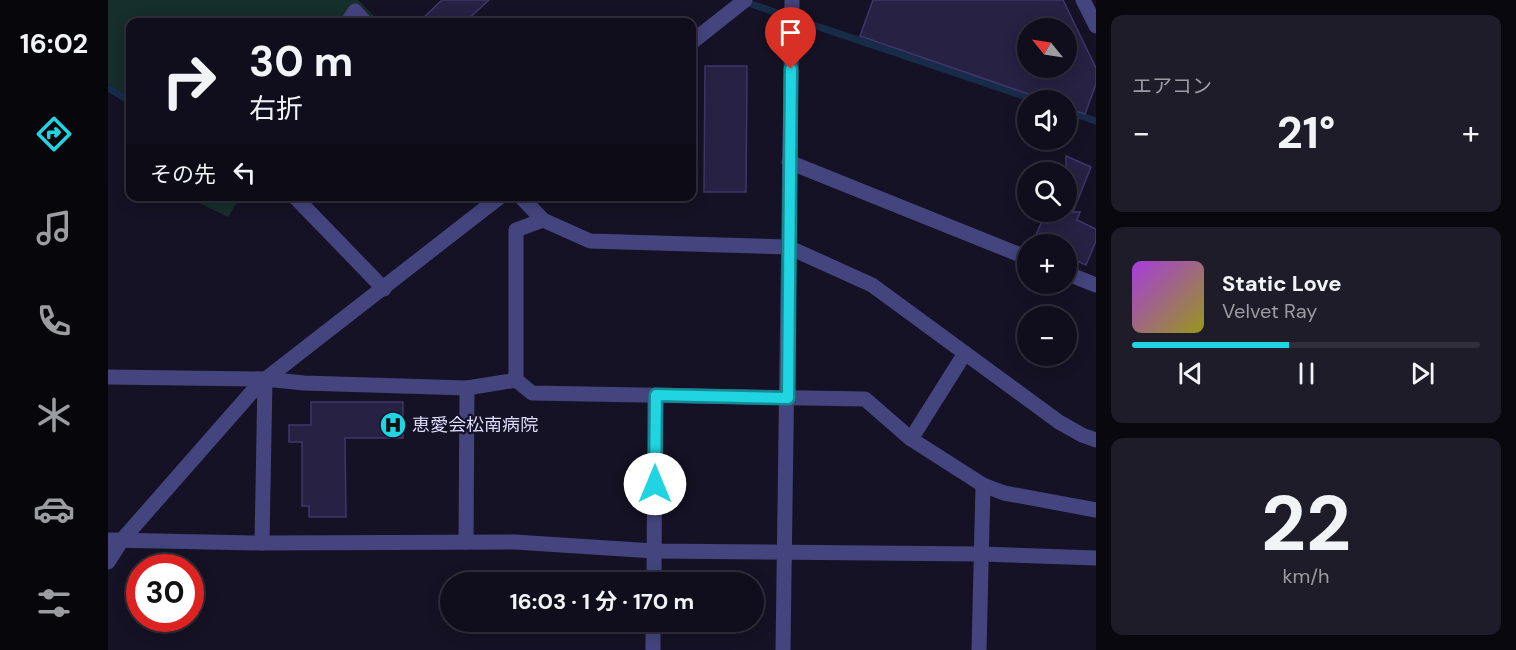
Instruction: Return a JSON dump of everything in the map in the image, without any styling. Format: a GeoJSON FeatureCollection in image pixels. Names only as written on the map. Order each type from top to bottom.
{"type":"FeatureCollection","features":[{"type":"Feature","properties":{"kind":"street"},"geometry":{"type":"LineString","coordinates":[[696,39],[745,0]]}},
{"type":"Feature","properties":{"kind":"street"},"geometry":{"type":"LineString","coordinates":[[1083,0],[1096,26]]}},
{"type":"Feature","properties":{"kind":"street"},"geometry":{"type":"LineString","coordinates":[[783,650],[792,3]]}},
{"type":"Feature","properties":{"kind":"street"},"geometry":{"type":"LineString","coordinates":[[351,18],[355,11],[361,18]]}},
{"type":"Feature","properties":{"kind":"street"},"geometry":{"type":"LineString","coordinates":[[789,162],[1017,254]]}},
{"type":"Feature","properties":{"kind":"street"},"geometry":{"type":"LineString","coordinates":[[299,201],[384,289]]}},
{"type":"Feature","properties":{"kind":"street"},"geometry":{"type":"LineString","coordinates":[[108,562],[115,540],[258,385],[495,201]]}},
{"type":"Feature","properties":{"kind":"street"},"geometry":{"type":"LineString","coordinates":[[525,201],[543,220],[590,241],[788,247],[872,285],[1059,422],[1096,440]]}},
{"type":"Feature","properties":{"kind":"street"},"geometry":{"type":"LineString","coordinates":[[516,380],[516,230],[543,220]]}},
{"type":"Feature","properties":{"kind":"street"},"geometry":{"type":"LineString","coordinates":[[1077,277],[1096,285]]}},
{"type":"Feature","properties":{"kind":"street"},"geometry":{"type":"LineString","coordinates":[[911,440],[965,353]]}},
{"type":"Feature","properties":{"kind":"street"},"geometry":{"type":"LineString","coordinates":[[108,377],[265,379],[304,383],[467,388],[516,380],[532,393],[865,399],[911,440],[983,484],[1004,494],[1096,510]]}},
{"type":"Feature","properties":{"kind":"street"},"geometry":{"type":"LineString","coordinates":[[262,543],[265,379]]}},
{"type":"Feature","properties":{"kind":"street"},"geometry":{"type":"LineString","coordinates":[[466,542],[467,388]]}},
{"type":"Feature","properties":{"kind":"street"},"geometry":{"type":"LineString","coordinates":[[654,572],[656,395]]}},
{"type":"Feature","properties":{"kind":"street"},"geometry":{"type":"LineString","coordinates":[[979,650],[983,484]]}},
{"type":"Feature","properties":{"kind":"street"},"geometry":{"type":"LineString","coordinates":[[115,540],[262,543],[515,542],[654,551],[784,554],[980,554],[1096,558]]}},
{"type":"Feature","properties":{"kind":"street"},"geometry":{"type":"LineString","coordinates":[[653,632],[653,650]]}},
{"type":"Feature","properties":{"kind":"green space"},"geometry":{"type":"Polygon","coordinates":[[[108,0],[358,0],[376,18],[126,18],[126,95],[108,84],[108,0]]]}},
{"type":"Feature","properties":{"kind":"green space"},"geometry":{"type":"Polygon","coordinates":[[[195,201],[238,201],[228,217],[195,201]]]}},
{"type":"Feature","properties":{"kind":"building"},"geometry":{"type":"Polygon","coordinates":[[[442,0],[489,0],[469,18],[423,18],[442,0]]]}},
{"type":"Feature","properties":{"kind":"building"},"geometry":{"type":"Polygon","coordinates":[[[873,0],[1063,0],[1072,18],[1017,18],[1017,78],[1077,78],[1077,29],[1096,68],[1096,84],[1085,114],[1077,111],[1077,90],[1017,90],[860,36],[873,0]]]}},
{"type":"Feature","properties":{"kind":"building"},"geometry":{"type":"Polygon","coordinates":[[[705,66],[747,66],[746,192],[704,192],[705,66]]]}},
{"type":"Feature","properties":{"kind":"building"},"geometry":{"type":"Polygon","coordinates":[[[1066,156],[1091,167],[1077,202],[1077,162],[1066,162],[1066,156]]]}},
{"type":"Feature","properties":{"kind":"building"},"geometry":{"type":"Polygon","coordinates":[[[1077,220],[1096,229],[1096,241],[1086,265],[1077,261],[1077,234],[1036,234],[1042,222],[1077,222],[1077,220]]]}},
{"type":"Feature","properties":{"kind":"building"},"geometry":{"type":"Polygon","coordinates":[[[311,402],[403,402],[403,438],[345,438],[346,517],[309,517],[309,506],[302,506],[302,442],[289,442],[289,425],[311,425],[311,402]]]}},
{"type":"Feature","properties":{"kind":"waterway"},"geometry":{"type":"LineString","coordinates":[[742,1],[1017,94]]}},
{"type":"Feature","properties":{"kind":"waterway"},"geometry":{"type":"LineString","coordinates":[[108,88],[126,99]]}},
{"type":"Feature","properties":{"kind":"waterway"},"geometry":{"type":"LineString","coordinates":[[1077,115],[1096,121]]}},
{"type":"Feature","properties":{"kind":"place","name":"恵愛会松南病院"},"geometry":{"type":"Point","coordinates":[393,425]}},
{"type":"Feature","properties":{"kind":"route"},"geometry":{"type":"LineString","coordinates":[[655,484],[656,395],[788,398],[791,69]]}}]}
